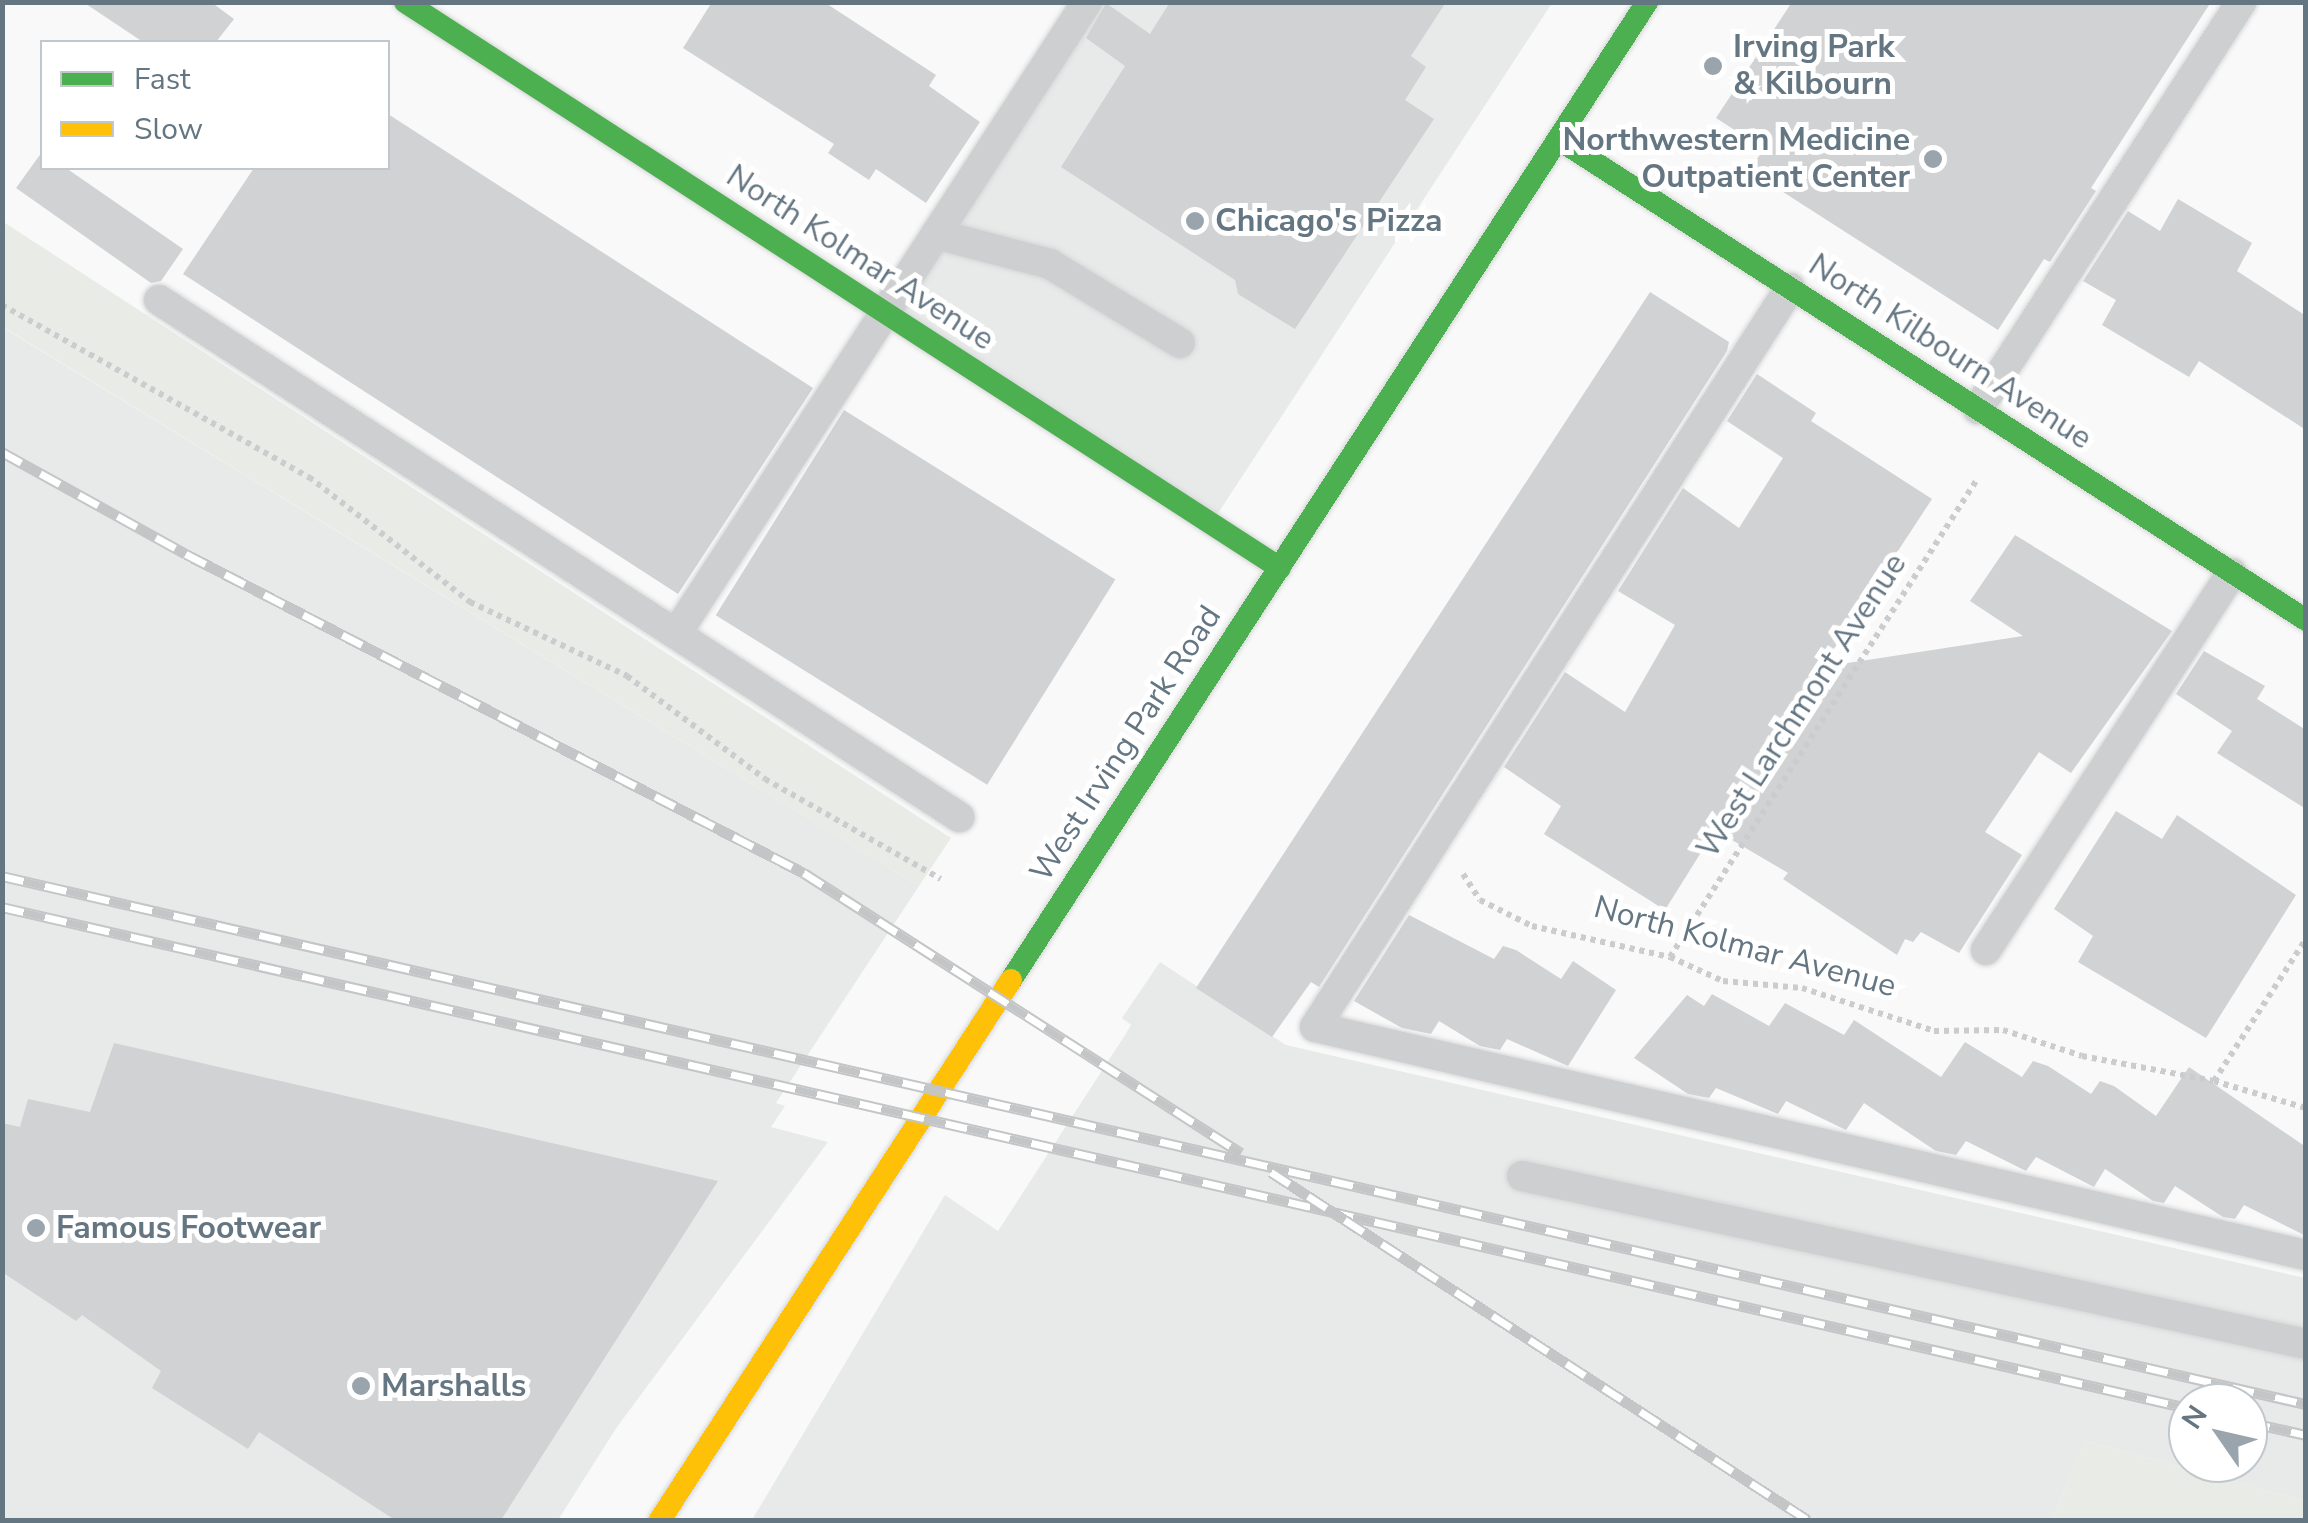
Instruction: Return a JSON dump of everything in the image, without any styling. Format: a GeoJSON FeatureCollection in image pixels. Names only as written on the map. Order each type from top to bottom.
{"type":"FeatureCollection","features":[{"type":"Feature","properties":{"kind":"street","name":"North Kolmar Avenue"},"geometry":{"type":"LineString","coordinates":[[406,2],[1280,568]]}},
{"type":"Feature","properties":{"kind":"street","name":"West Irving Park Road"},"geometry":{"type":"LineString","coordinates":[[660,1520],[1647,2]]}},
{"type":"Feature","properties":{"kind":"street","name":"North Kilbourn Avenue"},"geometry":{"type":"LineString","coordinates":[[1558,139],[2306,620]]}},
{"type":"Feature","properties":{"kind":"lane"},"geometry":{"type":"LineString","coordinates":[[676,634],[1087,2]]}},
{"type":"Feature","properties":{"kind":"lane"},"geometry":{"type":"LineString","coordinates":[[1978,409],[2240,2]]}},
{"type":"Feature","properties":{"kind":"lane"},"geometry":{"type":"LineString","coordinates":[[936,234],[1050,264],[1180,343]]}},
{"type":"Feature","properties":{"kind":"lane"},"geometry":{"type":"LineString","coordinates":[[1790,288],[1315,1027],[2306,1255]]}},
{"type":"Feature","properties":{"kind":"lane"},"geometry":{"type":"LineString","coordinates":[[159,300],[959,817]]}},
{"type":"Feature","properties":{"kind":"lane"},"geometry":{"type":"LineString","coordinates":[[1986,950],[2232,572]]}},
{"type":"Feature","properties":{"kind":"lane"},"geometry":{"type":"LineString","coordinates":[[1522,1176],[2306,1344]]}},
{"type":"Feature","properties":{"kind":"path"},"geometry":{"type":"LineString","coordinates":[[2,305],[309,477],[470,602],[627,676],[765,779],[941,878]]}},
{"type":"Feature","properties":{"kind":"path","name":"West Larchmont Avenue"},"geometry":{"type":"LineString","coordinates":[[1670,957],[1976,481]]}},
{"type":"Feature","properties":{"kind":"path","name":"North Kolmar Avenue"},"geometry":{"type":"LineString","coordinates":[[1438,835],[1480,900],[1532,926],[1670,957],[1722,981],[1802,988],[1934,1032],[2004,1030],[2082,1056],[2214,1081],[2306,1108]]}},
{"type":"Feature","properties":{"kind":"path"},"geometry":{"type":"LineString","coordinates":[[2214,1081],[2306,939]]}},
{"type":"Feature","properties":{"kind":"shaded area"},"geometry":{"type":"Polygon","coordinates":[[[1093,3],[1552,3],[1213,521],[894,309],[1093,3]]]}},
{"type":"Feature","properties":{"kind":"shaded area"},"geometry":{"type":"Polygon","coordinates":[[[2,221],[951,838],[919,886],[3,327],[2,221]]]}},
{"type":"Feature","properties":{"kind":"shaded area"},"geometry":{"type":"Polygon","coordinates":[[[2,327],[919,886],[776,1103],[785,1106],[771,1127],[828,1142],[617,1427],[558,1520],[3,1520],[2,327]]]}},
{"type":"Feature","properties":{"kind":"shaded area"},"geometry":{"type":"Polygon","coordinates":[[[1160,962],[1286,1045],[2305,1278],[2305,1501],[2239,1483],[2268,1483],[2268,1383],[2168,1383],[2168,1463],[2086,1441],[2051,1520],[752,1520],[945,1195],[998,1231],[1131,1025],[1122,1018],[1160,962]]]}},
{"type":"Feature","properties":{"kind":"shaded area"},"geometry":{"type":"Polygon","coordinates":[[[2086,1441],[2168,1463],[2168,1483],[2239,1483],[2305,1501],[2305,1520],[2051,1520],[2086,1441]]]}},
{"type":"Feature","properties":{"kind":"building"},"geometry":{"type":"Polygon","coordinates":[[[83,2],[211,2],[234,19],[218,40],[140,40],[83,2]]]}},
{"type":"Feature","properties":{"kind":"building"},"geometry":{"type":"Polygon","coordinates":[[[712,2],[824,2],[936,75],[929,86],[980,122],[926,203],[876,169],[869,180],[828,153],[834,144],[683,48],[712,2]]]}},
{"type":"Feature","properties":{"kind":"building"},"geometry":{"type":"Polygon","coordinates":[[[1170,2],[1446,2],[1411,56],[1426,67],[1405,100],[1434,119],[1295,329],[1238,294],[1235,280],[1061,167],[1125,66],[1086,38],[1106,3],[1150,34],[1170,2]]]}},
{"type":"Feature","properties":{"kind":"building","name":"Northwestern Medicine Outpatient Center"},"geometry":{"type":"Polygon","coordinates":[[[1792,2],[2211,2],[2091,188],[2096,191],[2050,262],[2044,259],[1998,330],[1749,170],[1764,149],[1716,118],[1792,2]]]}},
{"type":"Feature","properties":{"kind":"building"},"geometry":{"type":"Polygon","coordinates":[[[390,115],[813,388],[678,594],[183,274],[253,170],[390,170],[390,115]]]}},
{"type":"Feature","properties":{"kind":"building"},"geometry":{"type":"Polygon","coordinates":[[[40,155],[40,170],[69,170],[183,249],[161,281],[151,283],[16,188],[40,155]]]}},
{"type":"Feature","properties":{"kind":"building"},"geometry":{"type":"Polygon","coordinates":[[[2178,199],[2252,243],[2237,271],[2306,316],[2306,430],[2199,361],[2189,377],[2102,325],[2116,300],[2083,281],[2128,211],[2160,231],[2178,199]]]}},
{"type":"Feature","properties":{"kind":"building"},"geometry":{"type":"Polygon","coordinates":[[[1650,292],[1729,342],[1727,351],[1319,987],[1311,982],[1272,1037],[1196,988],[1650,292]]]}},
{"type":"Feature","properties":{"kind":"building"},"geometry":{"type":"Polygon","coordinates":[[[1757,374],[1816,413],[1811,421],[1932,499],[1822,667],[2023,636],[1970,601],[2015,535],[2172,631],[2071,773],[2039,752],[1985,832],[2022,855],[1959,953],[1921,932],[1913,942],[1905,939],[1897,955],[1783,879],[1788,873],[1715,830],[1665,910],[1544,834],[1561,806],[1504,767],[1565,672],[1625,712],[1675,625],[1618,591],[1683,488],[1739,528],[1783,458],[1727,421],[1757,374]]]}},
{"type":"Feature","properties":{"kind":"building"},"geometry":{"type":"Polygon","coordinates":[[[844,410],[1115,580],[987,785],[716,615],[844,410]]]}},
{"type":"Feature","properties":{"kind":"building"},"geometry":{"type":"Polygon","coordinates":[[[2204,651],[2265,686],[2257,699],[2306,730],[2306,809],[2217,753],[2232,731],[2176,694],[2204,651]]]}},
{"type":"Feature","properties":{"kind":"building"},"geometry":{"type":"Polygon","coordinates":[[[2116,811],[2162,839],[2177,815],[2296,895],[2206,1038],[2078,962],[2093,936],[2054,909],[2116,811]]]}},
{"type":"Feature","properties":{"kind":"building"},"geometry":{"type":"Polygon","coordinates":[[[1409,915],[1494,959],[1503,946],[1516,950],[1561,979],[1573,961],[1616,990],[1568,1066],[1507,1039],[1500,1050],[1480,1046],[1439,1021],[1431,1034],[1402,1028],[1354,1001],[1409,915]]]}},
{"type":"Feature","properties":{"kind":"building"},"geometry":{"type":"Polygon","coordinates":[[[1712,994],[1769,1026],[1785,1003],[1844,1035],[1854,1020],[1941,1077],[1965,1042],[2022,1077],[2033,1061],[2048,1066],[2091,1094],[2100,1081],[2114,1086],[2156,1116],[2189,1067],[2306,1147],[2306,1236],[2244,1205],[2235,1219],[2223,1217],[2175,1186],[2164,1203],[2153,1201],[2105,1169],[2094,1187],[2036,1157],[2026,1171],[1966,1141],[1956,1155],[1936,1151],[1864,1103],[1846,1130],[1786,1101],[1778,1114],[1716,1088],[1709,1098],[1688,1094],[1634,1058],[1687,995],[1704,1006],[1712,994]]]}},
{"type":"Feature","properties":{"kind":"building"},"geometry":{"type":"Polygon","coordinates":[[[114,1043],[718,1181],[501,1520],[395,1520],[259,1432],[248,1449],[152,1388],[161,1371],[82,1315],[76,1321],[2,1272],[2,1123],[20,1127],[28,1099],[90,1112],[114,1043]]]}},
{"type":"Feature","properties":{"kind":"railway"},"geometry":{"type":"LineString","coordinates":[[2,452],[186,554],[804,873],[1241,1153]]}},
{"type":"Feature","properties":{"kind":"railway"},"geometry":{"type":"LineString","coordinates":[[2,876],[2306,1404]]}},
{"type":"Feature","properties":{"kind":"railway"},"geometry":{"type":"LineString","coordinates":[[2,907],[2168,1403]]}},
{"type":"Feature","properties":{"kind":"railway"},"geometry":{"type":"LineString","coordinates":[[1271,1172],[1808,1520]]}},
{"type":"Feature","properties":{"kind":"railway"},"geometry":{"type":"LineString","coordinates":[[2268,1426],[2306,1435]]}},
{"type":"Feature","properties":{"kind":"traffic: fast"},"geometry":{"type":"LineString","coordinates":[[405,2],[1280,568]]}},
{"type":"Feature","properties":{"kind":"traffic: fast"},"geometry":{"type":"LineString","coordinates":[[1011,980],[1647,2]]}},
{"type":"Feature","properties":{"kind":"traffic: fast"},"geometry":{"type":"LineString","coordinates":[[1558,139],[2306,620]]}},
{"type":"Feature","properties":{"kind":"traffic: slow"},"geometry":{"type":"LineString","coordinates":[[660,1520],[1011,980]]}},
{"type":"Feature","properties":{"kind":"place","name":"Irving Park & Kilbourn"},"geometry":{"type":"Point","coordinates":[1713,66]}},
{"type":"Feature","properties":{"kind":"place","name":"Northwestern Medicine Outpatient Center"},"geometry":{"type":"Point","coordinates":[1933,159]}},
{"type":"Feature","properties":{"kind":"place","name":"Chicago's Pizza"},"geometry":{"type":"Point","coordinates":[1195,221]}},
{"type":"Feature","properties":{"kind":"place","name":"Famous Footwear"},"geometry":{"type":"Point","coordinates":[36,1228]}},
{"type":"Feature","properties":{"kind":"place","name":"Marshalls"},"geometry":{"type":"Point","coordinates":[361,1386]}}]}
